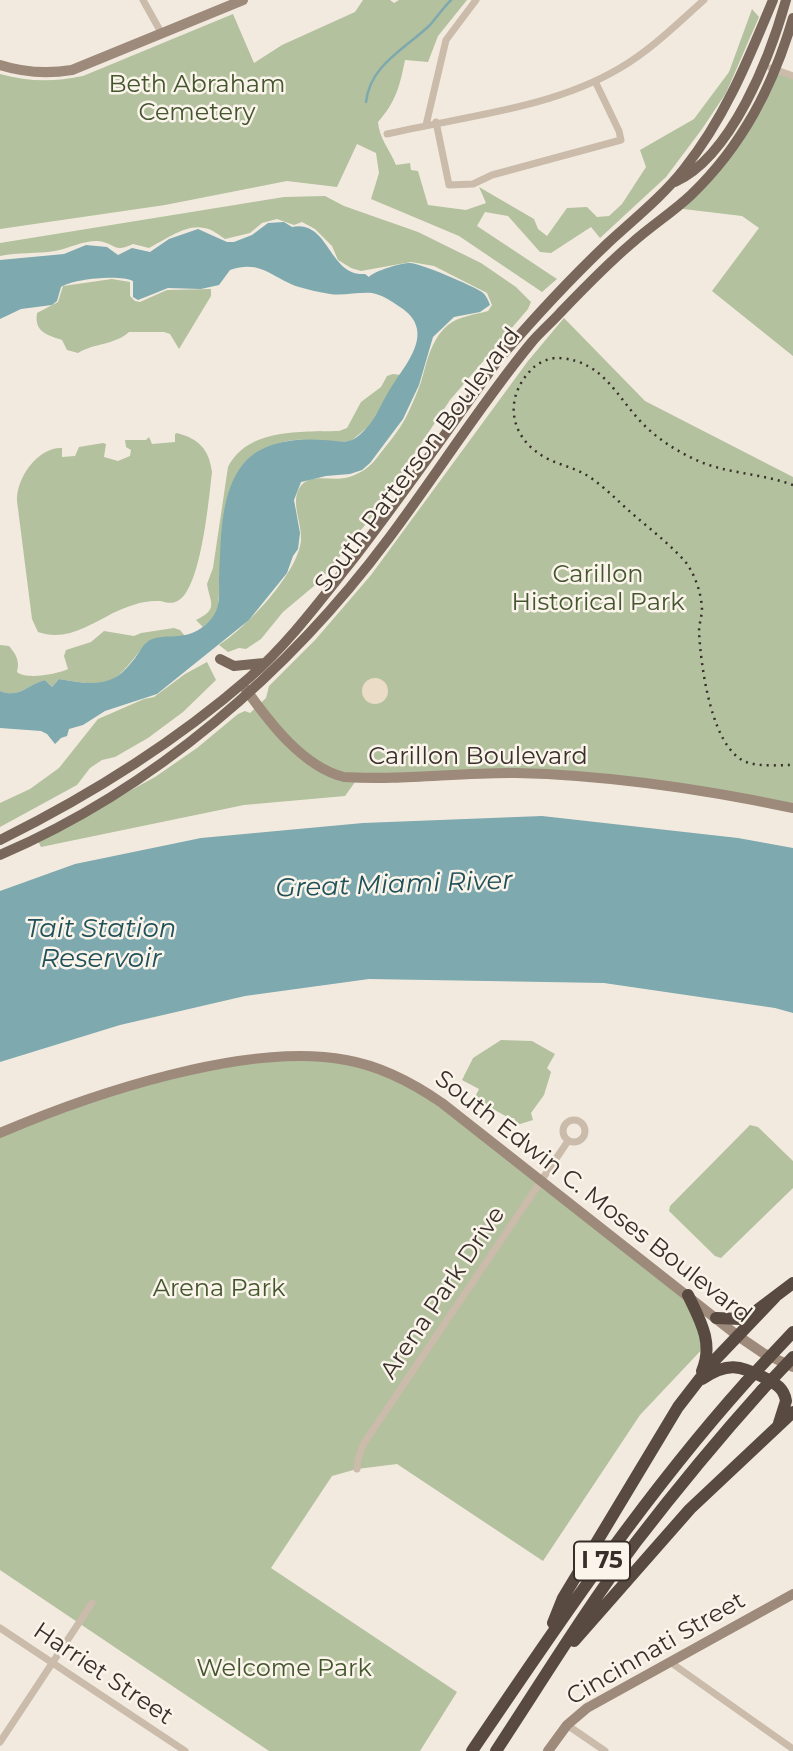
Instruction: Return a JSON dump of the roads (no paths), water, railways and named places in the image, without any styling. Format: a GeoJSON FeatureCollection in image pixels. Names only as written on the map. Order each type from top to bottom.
{"type":"FeatureCollection","features":[{"type":"Feature","properties":{"kind":"highway"},"geometry":{"type":"LineString","coordinates":[[716,1318],[748,1317],[793,1283]]}},
{"type":"Feature","properties":{"kind":"highway"},"geometry":{"type":"LineString","coordinates":[[688,1295],[701,1320],[707,1344],[704,1366],[696,1383]]}},
{"type":"Feature","properties":{"kind":"highway"},"geometry":{"type":"LineString","coordinates":[[545,1643],[563,1598],[668,1422],[712,1363],[775,1297]]}},
{"type":"Feature","properties":{"kind":"highway","name":"I 75"},"geometry":{"type":"LineString","coordinates":[[472,1751],[641,1507],[746,1382],[793,1332]]}},
{"type":"Feature","properties":{"kind":"highway","name":"I 75"},"geometry":{"type":"LineString","coordinates":[[496,1751],[635,1544],[706,1454],[793,1357]]}},
{"type":"Feature","properties":{"kind":"highway"},"geometry":{"type":"LineString","coordinates":[[696,1383],[718,1370],[737,1367],[747,1369],[778,1385],[786,1401],[778,1426]]}},
{"type":"Feature","properties":{"kind":"highway"},"geometry":{"type":"LineString","coordinates":[[558,1656],[583,1633],[635,1569],[690,1509],[792,1413]]}},
{"type":"Feature","properties":{"kind":"main road"},"geometry":{"type":"LineString","coordinates":[[0,65],[31,73],[72,70],[243,0]]}},
{"type":"Feature","properties":{"kind":"main road","name":"South Patterson Boulevard"},"geometry":{"type":"LineString","coordinates":[[0,840],[73,803],[151,753],[264,663],[332,587],[498,360],[576,274],[673,183],[729,101],[773,0]]}},
{"type":"Feature","properties":{"kind":"main road"},"geometry":{"type":"LineString","coordinates":[[673,183],[688,176],[723,138],[740,113],[764,66],[786,0]]}},
{"type":"Feature","properties":{"kind":"main road","name":"South Patterson Boulevard"},"geometry":{"type":"LineString","coordinates":[[0,855],[34,840],[120,792],[248,694],[304,641],[387,540],[533,341],[609,262],[676,208],[708,176],[749,122],[776,70],[793,18]]}},
{"type":"Feature","properties":{"kind":"main road"},"geometry":{"type":"LineString","coordinates":[[220,659],[234,666],[264,663]]}},
{"type":"Feature","properties":{"kind":"main road","name":"Carillon Boulevard"},"geometry":{"type":"LineString","coordinates":[[241,684],[304,756],[323,770],[344,777],[516,773],[557,775],[711,792],[793,808]]}},
{"type":"Feature","properties":{"kind":"main road","name":"South Edwin C. Moses Boulevard"},"geometry":{"type":"LineString","coordinates":[[0,1133],[96,1098],[185,1072],[247,1059],[289,1055],[358,1062],[404,1080],[442,1103],[738,1336],[763,1353],[793,1367]]}},
{"type":"Feature","properties":{"kind":"main road","name":"Cincinnati Street"},"geometry":{"type":"LineString","coordinates":[[548,1751],[568,1725],[595,1704],[793,1594]]}},
{"type":"Feature","properties":{"kind":"street"},"geometry":{"type":"LineString","coordinates":[[143,0],[162,34]]}},
{"type":"Feature","properties":{"kind":"street"},"geometry":{"type":"LineString","coordinates":[[426,125],[446,40],[477,0]]}},
{"type":"Feature","properties":{"kind":"street"},"geometry":{"type":"LineString","coordinates":[[387,134],[550,98],[595,81],[644,52],[704,0]]}},
{"type":"Feature","properties":{"kind":"street"},"geometry":{"type":"LineString","coordinates":[[764,66],[793,76]]}},
{"type":"Feature","properties":{"kind":"street"},"geometry":{"type":"LineString","coordinates":[[436,122],[449,185],[473,184],[492,175],[621,141],[619,131],[595,81]]}},
{"type":"Feature","properties":{"kind":"street","name":"Arena Park Drive"},"geometry":{"type":"LineString","coordinates":[[357,1469],[364,1443],[568,1141]]}},
{"type":"Feature","properties":{"kind":"street"},"geometry":{"type":"LineString","coordinates":[[0,1742],[93,1602]]}},
{"type":"Feature","properties":{"kind":"street","name":"Harriet Street"},"geometry":{"type":"LineString","coordinates":[[0,1628],[185,1751]]}},
{"type":"Feature","properties":{"kind":"street"},"geometry":{"type":"LineString","coordinates":[[670,1662],[793,1749]]}},
{"type":"Feature","properties":{"kind":"street"},"geometry":{"type":"LineString","coordinates":[[568,1725],[604,1751]]}},
{"type":"Feature","properties":{"kind":"water"},"geometry":{"type":"Polygon","coordinates":[[[284,222],[292,227],[304,227],[314,231],[344,267],[353,273],[369,277],[394,266],[416,264],[477,289],[485,295],[490,305],[480,312],[454,317],[433,337],[419,385],[403,419],[370,463],[362,470],[350,474],[301,482],[294,500],[300,533],[298,549],[287,573],[249,620],[157,694],[105,711],[83,725],[69,729],[67,736],[55,744],[41,731],[0,728],[0,691],[19,692],[45,680],[52,687],[59,679],[90,683],[107,681],[123,671],[147,642],[160,637],[193,633],[210,620],[219,602],[221,535],[226,503],[230,488],[244,463],[261,450],[281,442],[343,442],[361,434],[407,364],[418,334],[410,316],[380,295],[314,291],[250,267],[230,270],[219,285],[201,289],[168,288],[138,300],[133,297],[133,281],[127,279],[96,278],[75,282],[61,287],[57,301],[52,305],[21,309],[0,319],[0,260],[64,254],[86,245],[107,247],[118,255],[132,248],[150,252],[169,239],[198,229],[227,242],[234,242],[252,235],[268,223],[284,222]]]}},
{"type":"Feature","properties":{"kind":"water","name":"Tait Station Reservoir"},"geometry":{"type":"Polygon","coordinates":[[[542,816],[738,838],[793,848],[793,1013],[775,1008],[604,983],[369,979],[245,996],[120,1025],[0,1062],[0,891],[75,864],[201,838],[363,823],[542,816]]]}},
{"type":"Feature","properties":{"kind":"waterway"},"geometry":{"type":"LineString","coordinates":[[366,102],[369,89],[381,68],[430,25],[451,0]]}},
{"type":"Feature","properties":{"kind":"railway"},"geometry":{"type":"LineString","coordinates":[[793,485],[708,465],[682,453],[644,425],[599,374],[575,361],[557,358],[541,362],[532,369],[516,393],[514,418],[525,441],[548,459],[596,481],[669,545],[690,569],[702,604],[699,632],[702,665],[710,704],[724,741],[734,754],[751,764],[793,765]]}},
{"type":"Feature","properties":{"kind":"park label","name":"Beth Abraham Cemetery"},"geometry":{"type":"Point","coordinates":[197,99]}},
{"type":"Feature","properties":{"kind":"park label","name":"Carillon Historical Park"},"geometry":{"type":"Point","coordinates":[598,589]}},
{"type":"Feature","properties":{"kind":"park label","name":"Arena Park"},"geometry":{"type":"Point","coordinates":[219,1289]}},
{"type":"Feature","properties":{"kind":"park label","name":"Welcome Park"},"geometry":{"type":"Point","coordinates":[284,1669]}},
{"type":"Feature","properties":{"kind":"water label","name":"Great Miami River"},"geometry":{"type":"Point","coordinates":[394,885]}}]}
